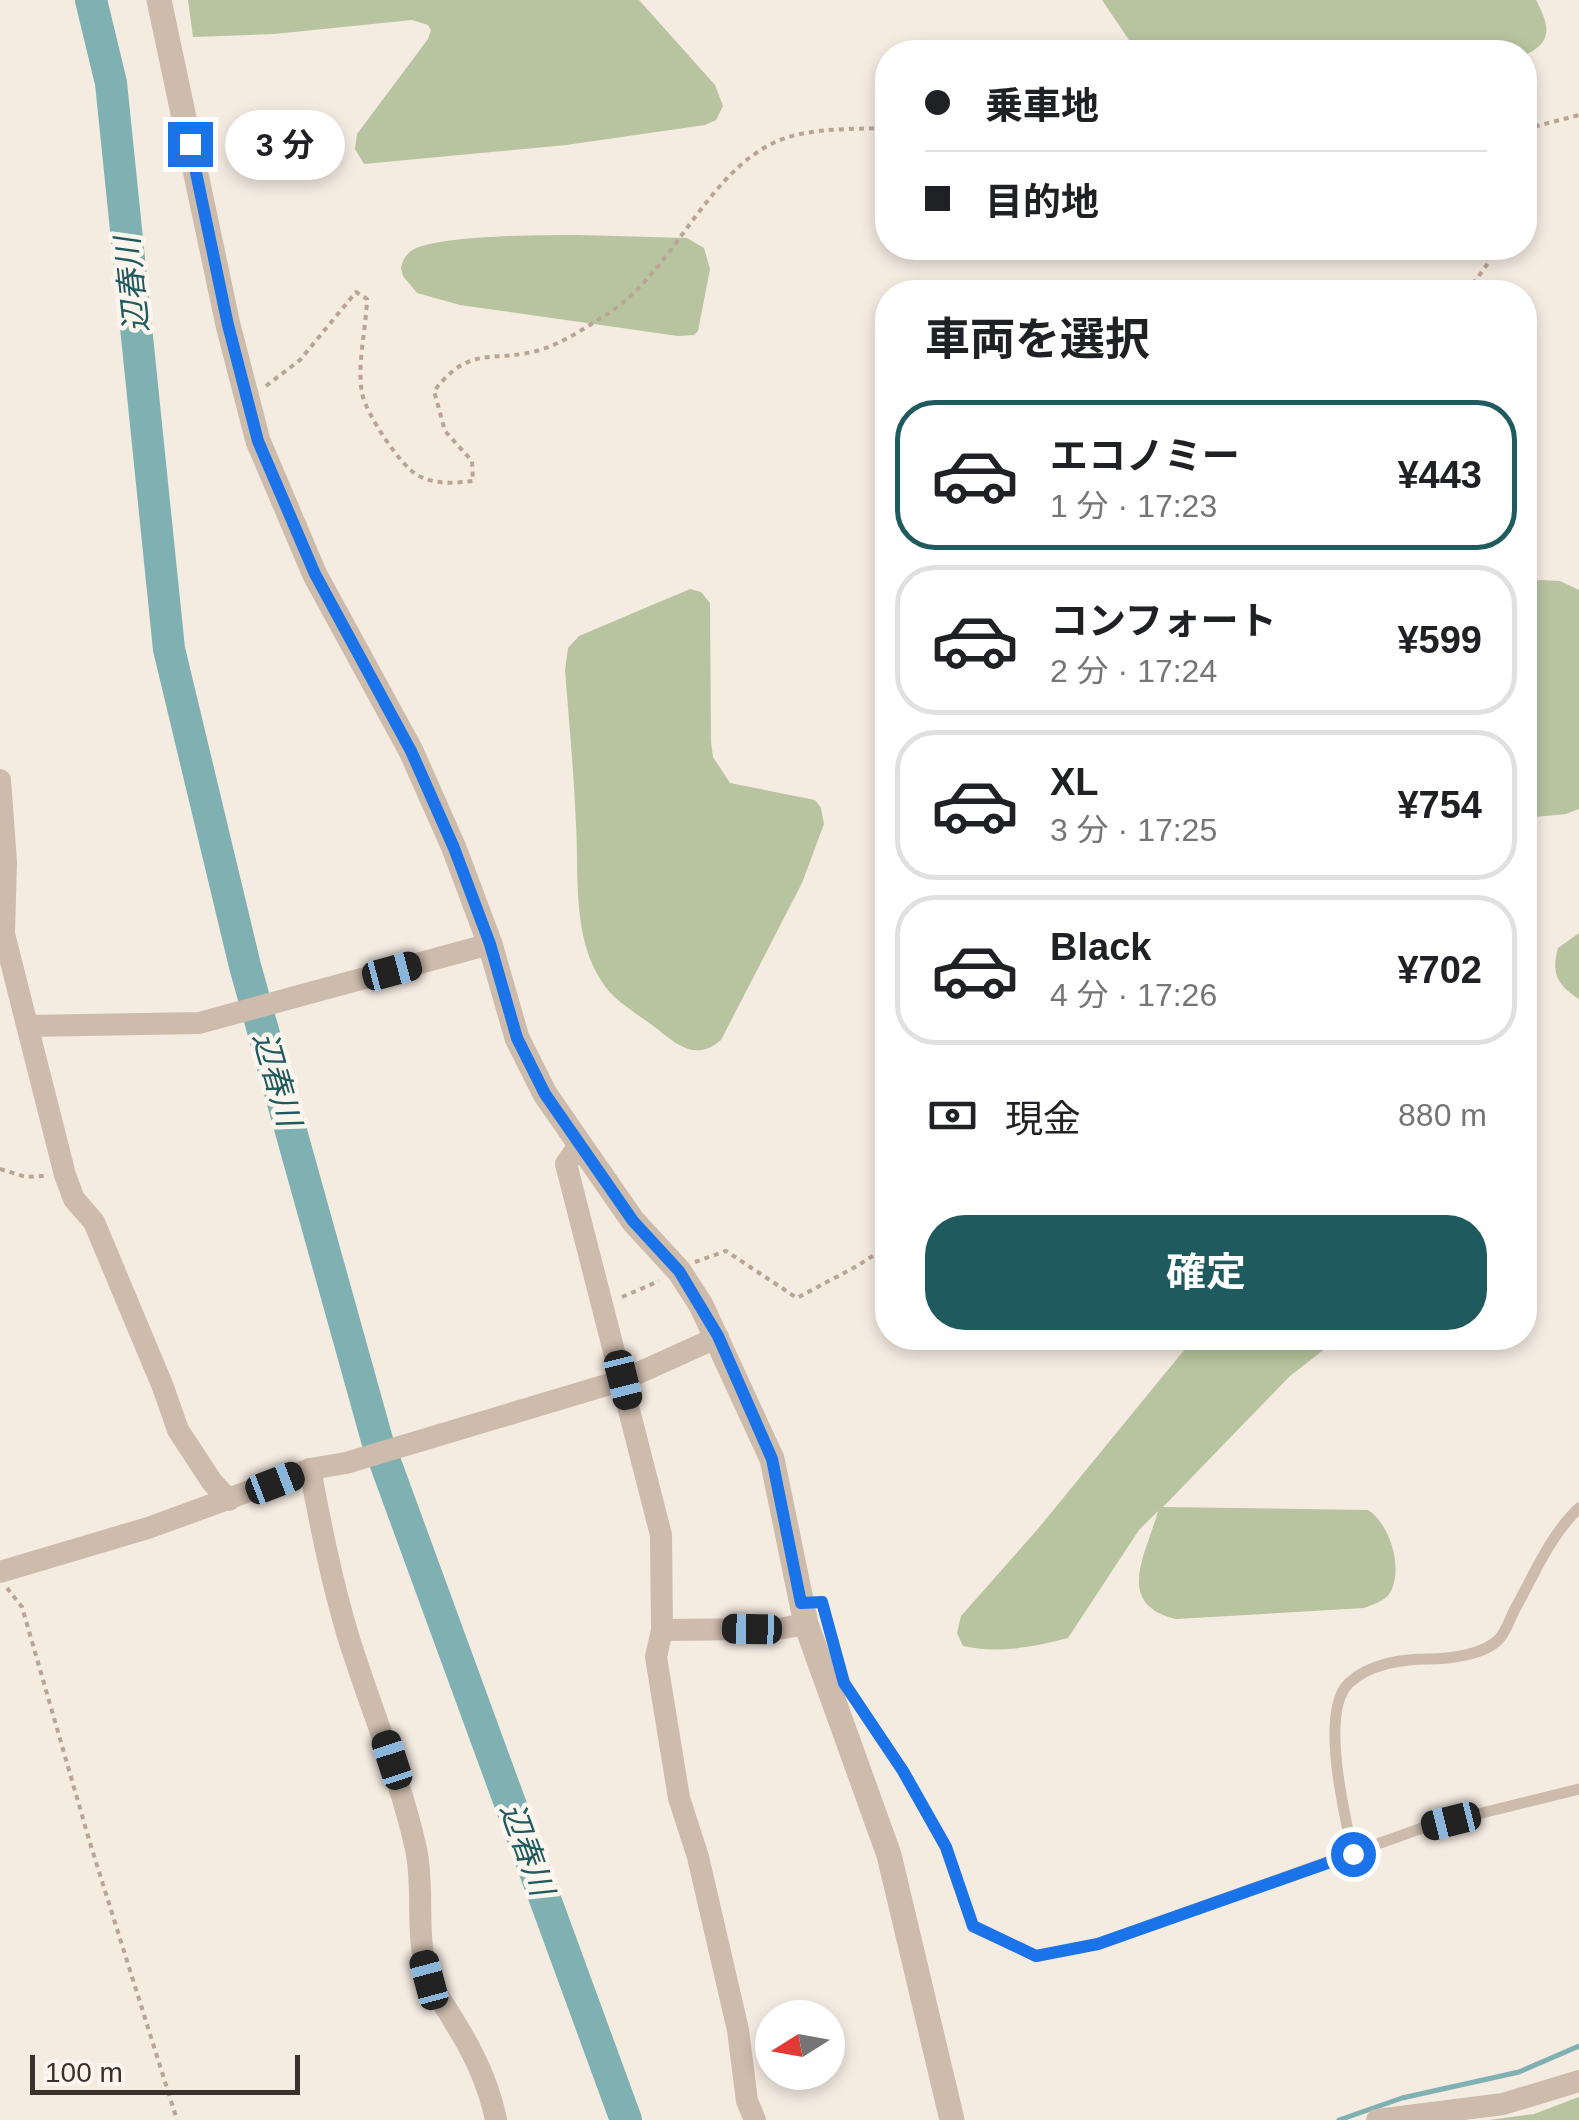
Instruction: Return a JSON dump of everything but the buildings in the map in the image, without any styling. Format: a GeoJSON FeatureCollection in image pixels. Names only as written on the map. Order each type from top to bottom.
{"type":"FeatureCollection","features":[{"type":"Feature","properties":{"kind":"street"},"geometry":{"type":"LineString","coordinates":[[160,0],[241,382],[258,441],[315,574],[411,751],[454,848],[490,944],[517,1038],[545,1094],[633,1221],[682,1268],[718,1336],[772,1459],[804,1613],[889,1855],[952,2120]]}},
{"type":"Feature","properties":{"kind":"street"},"geometry":{"type":"LineString","coordinates":[[0,780],[6,862],[4,934],[65,1175],[74,1199],[94,1222],[178,1430],[212,1482],[229,1500]]}},
{"type":"Feature","properties":{"kind":"street"},"geometry":{"type":"LineString","coordinates":[[28,1026],[199,1024],[490,944]]}},
{"type":"Feature","properties":{"kind":"street"},"geometry":{"type":"LineString","coordinates":[[579,1145],[566,1164],[661,1535],[662,1630],[656,1656],[680,1798],[698,1857],[738,2030],[747,2101],[756,2120]]}},
{"type":"Feature","properties":{"kind":"street"},"geometry":{"type":"LineString","coordinates":[[0,1575],[148,1528],[310,1469],[346,1463],[623,1380],[718,1336]]}},
{"type":"Feature","properties":{"kind":"street"},"geometry":{"type":"LineString","coordinates":[[310,1469],[336,1591],[392,1760],[416,1847],[422,1877],[423,1957],[429,1980],[465,2038],[491,2092],[496,2120]]}},
{"type":"Feature","properties":{"kind":"street"},"geometry":{"type":"LineString","coordinates":[[662,1630],[778,1629],[804,1613]]}},
{"type":"Feature","properties":{"kind":"street"},"geometry":{"type":"LineString","coordinates":[[1377,2120],[1503,2104],[1579,2081]]}},
{"type":"Feature","properties":{"kind":"lane"},"geometry":{"type":"LineString","coordinates":[[1353,1854],[1335,1754],[1336,1720],[1346,1685],[1372,1668],[1416,1659],[1444,1659],[1480,1650],[1499,1640],[1548,1549],[1579,1508]]}},
{"type":"Feature","properties":{"kind":"lane"},"geometry":{"type":"LineString","coordinates":[[804,1613],[822,1602],[844,1683],[903,1771],[946,1847],[973,1926],[1036,1956],[1098,1944],[1425,1827],[1579,1788]]}},
{"type":"Feature","properties":{"kind":"path"},"geometry":{"type":"LineString","coordinates":[[1537,125],[1579,115]]}},
{"type":"Feature","properties":{"kind":"path"},"geometry":{"type":"LineString","coordinates":[[241,382],[267,386],[289,369],[356,292],[367,299],[360,368],[362,398],[390,446],[417,476],[447,484],[473,482],[472,461],[444,431],[434,391],[451,369],[468,360],[548,348],[609,314],[657,270],[741,163],[761,150],[794,135],[875,129]]}},
{"type":"Feature","properties":{"kind":"path"},"geometry":{"type":"LineString","coordinates":[[0,1168],[26,1178],[65,1175]]}},
{"type":"Feature","properties":{"kind":"path"},"geometry":{"type":"LineString","coordinates":[[604,1306],[726,1250],[797,1298],[875,1255]]}},
{"type":"Feature","properties":{"kind":"path"},"geometry":{"type":"LineString","coordinates":[[0,1575],[22,1607],[90,1843],[177,2120]]}},
{"type":"Feature","properties":{"kind":"green space"},"geometry":{"type":"Polygon","coordinates":[[[188,0],[639,0],[715,85],[723,106],[716,120],[705,125],[566,145],[364,164],[355,149],[357,134],[428,39],[428,25],[412,20],[274,34],[193,37],[188,0]]]}},
{"type":"Feature","properties":{"kind":"green space"},"geometry":{"type":"Polygon","coordinates":[[[1102,0],[1536,0],[1546,25],[1545,38],[1537,47],[1537,40],[1129,40],[1102,0]]]}},
{"type":"Feature","properties":{"kind":"green space"},"geometry":{"type":"Polygon","coordinates":[[[493,237],[687,238],[704,248],[710,269],[698,331],[678,336],[460,305],[417,293],[401,268],[409,253],[428,244],[493,237]]]}},
{"type":"Feature","properties":{"kind":"green space"},"geometry":{"type":"Polygon","coordinates":[[[1537,580],[1560,581],[1579,590],[1579,809],[1537,817],[1537,580]]]}},
{"type":"Feature","properties":{"kind":"green space"},"geometry":{"type":"Polygon","coordinates":[[[690,589],[701,592],[710,603],[713,757],[730,783],[815,800],[824,824],[802,883],[721,1040],[698,1050],[676,1043],[629,1009],[602,982],[592,964],[579,906],[565,670],[568,648],[579,636],[690,589]]]}},
{"type":"Feature","properties":{"kind":"green space"},"geometry":{"type":"Polygon","coordinates":[[[1579,933],[1579,999],[1565,989],[1555,965],[1558,948],[1579,933]]]}},
{"type":"Feature","properties":{"kind":"green space"},"geometry":{"type":"Polygon","coordinates":[[[1184,1350],[1324,1350],[1290,1376],[1163,1507],[1368,1510],[1388,1535],[1396,1570],[1389,1594],[1364,1608],[1176,1619],[1145,1602],[1140,1589],[1142,1560],[1158,1511],[1139,1530],[1068,1638],[1016,1648],[963,1646],[957,1633],[961,1616],[1184,1350]]]}},
{"type":"Feature","properties":{"kind":"green space"},"geometry":{"type":"Polygon","coordinates":[[[1579,2097],[1579,2120],[1489,2120],[1534,2114],[1579,2097]]]}},
{"type":"Feature","properties":{"kind":"waterway","name":"辺春川"},"geometry":{"type":"LineString","coordinates":[[91,0],[111,83],[169,649],[245,966],[377,1440],[626,2120]]}},
{"type":"Feature","properties":{"kind":"waterway"},"geometry":{"type":"LineString","coordinates":[[1339,2120],[1402,2098],[1519,2072],[1579,2046]]}},
{"type":"Feature","properties":{"kind":"route"},"geometry":{"type":"LineString","coordinates":[[190,144],[241,382],[258,441],[315,574],[411,751],[454,848],[490,944],[517,1038],[562,1120],[633,1221],[679,1271],[718,1336],[772,1459],[801,1603],[822,1602],[844,1683],[903,1771],[946,1847],[973,1926],[1036,1956],[1098,1944],[1353,1854]]}}]}
